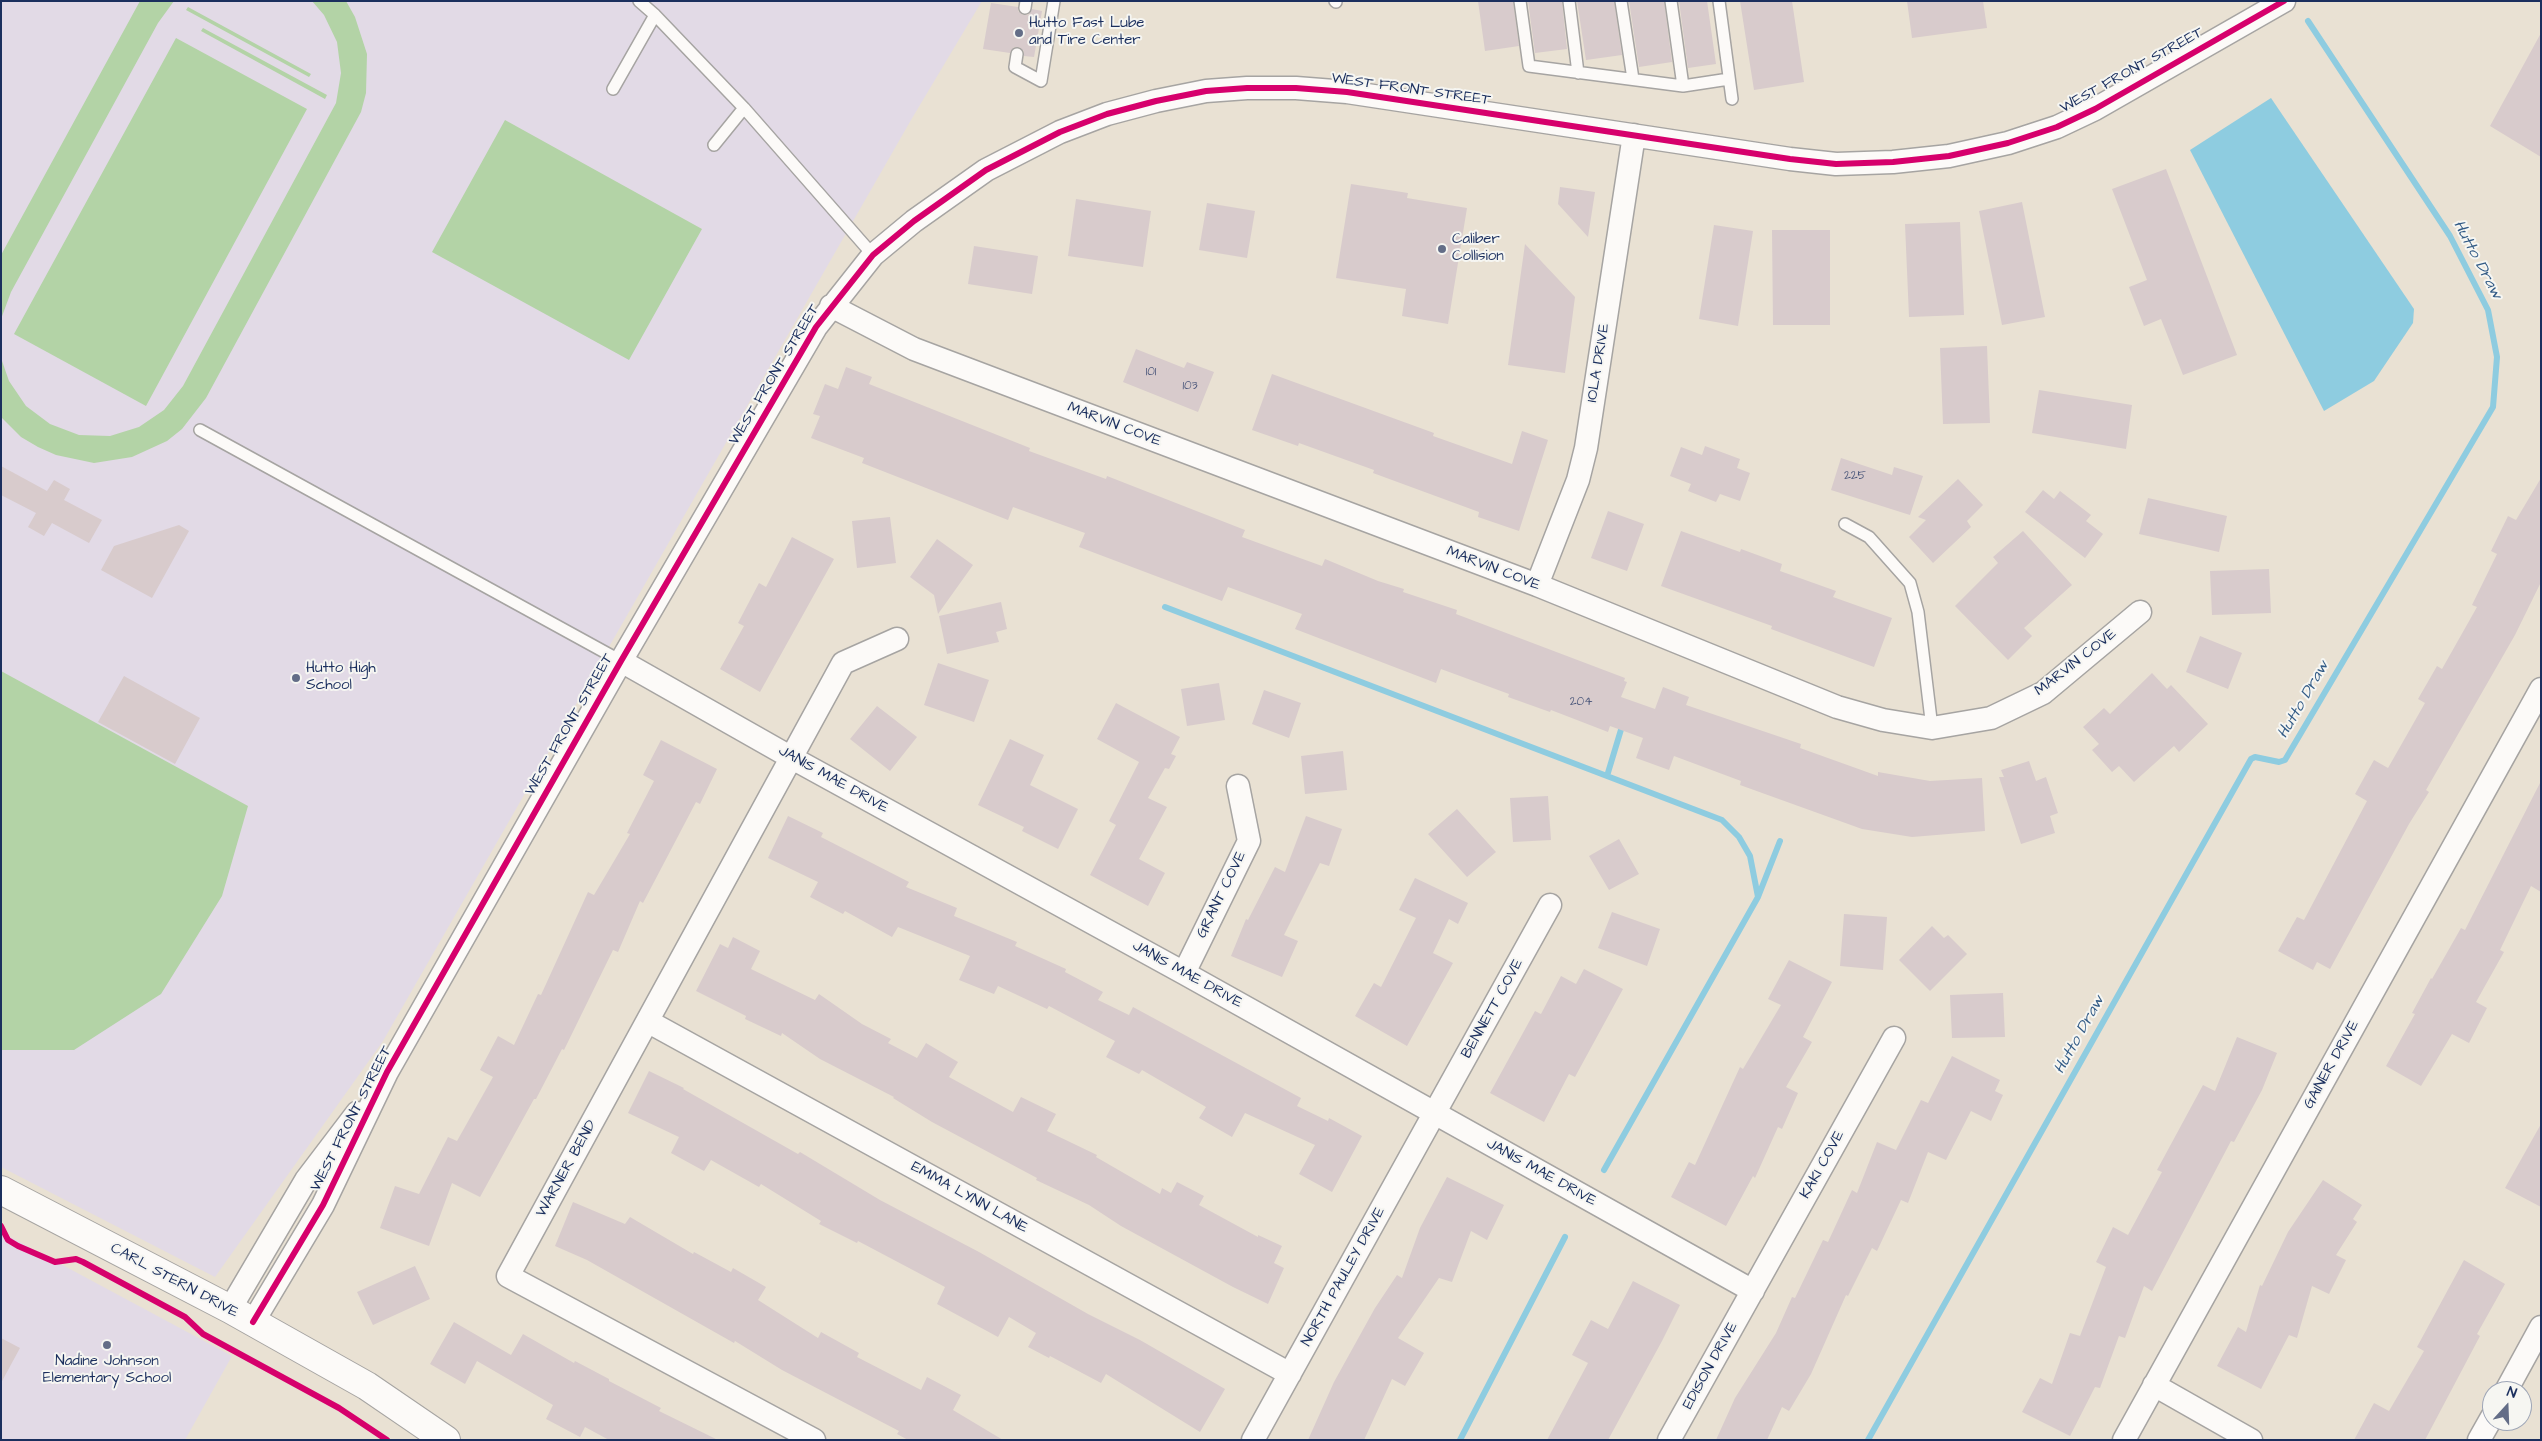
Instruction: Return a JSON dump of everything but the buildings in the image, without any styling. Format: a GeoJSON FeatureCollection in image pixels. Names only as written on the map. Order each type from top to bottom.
{"type":"FeatureCollection","features":[{"type":"Feature","properties":{"kind":"street","name":"WEST FRONT STREET"},"geometry":{"type":"LineString","coordinates":[[254,1322],[323,1205],[387,1072],[621,661],[787,375],[831,306],[874,255],[914,220],[986,170],[1024,149],[1107,114],[1156,100],[1206,91],[1296,88],[1347,92],[1790,159],[1836,164],[1893,162],[1949,156],[2008,143],[2057,127],[2095,109],[2284,1]]}},
{"type":"Feature","properties":{"kind":"street","name":"IOLA DRIVE"},"geometry":{"type":"LineString","coordinates":[[1537,585],[1578,480],[1586,448],[1634,135]]}},
{"type":"Feature","properties":{"kind":"street","name":"MARVIN COVE"},"geometry":{"type":"LineString","coordinates":[[831,306],[914,349],[1537,585],[1837,707],[1883,720],[1932,728],[1992,718],[2043,693],[2140,612]]}},
{"type":"Feature","properties":{"kind":"street","name":"WARNER BEND"},"geometry":{"type":"LineString","coordinates":[[814,1440],[508,1276],[843,663],[897,639]]}},
{"type":"Feature","properties":{"kind":"street","name":"JANIS MAE DRIVE"},"geometry":{"type":"LineString","coordinates":[[621,661],[792,758],[1184,973],[1753,1291]]}},
{"type":"Feature","properties":{"kind":"street","name":"GAINER DRIVE"},"geometry":{"type":"LineString","coordinates":[[2124,1440],[2541,689]]}},
{"type":"Feature","properties":{"kind":"street","name":"GRANT COVE"},"geometry":{"type":"LineString","coordinates":[[1184,973],[1249,840],[1238,786]]}},
{"type":"Feature","properties":{"kind":"street","name":"BENNETT COVE"},"geometry":{"type":"LineString","coordinates":[[1436,1114],[1550,905]]}},
{"type":"Feature","properties":{"kind":"street","name":"EMMA LYNN LANE"},"geometry":{"type":"LineString","coordinates":[[648,1022],[1290,1374]]}},
{"type":"Feature","properties":{"kind":"street","name":"KAKI COVE"},"geometry":{"type":"LineString","coordinates":[[1753,1291],[1894,1038]]}},
{"type":"Feature","properties":{"kind":"street","name":"WEST FRONT STREET"},"geometry":{"type":"LineString","coordinates":[[230,1309],[306,1180],[387,1072]]}},
{"type":"Feature","properties":{"kind":"street","name":"NORTH PAULEY DRIVE"},"geometry":{"type":"LineString","coordinates":[[1253,1440],[1436,1114]]}},
{"type":"Feature","properties":{"kind":"street","name":"CARL STERN DRIVE"},"geometry":{"type":"LineString","coordinates":[[1,1190],[230,1309],[368,1386],[446,1440]]}},
{"type":"Feature","properties":{"kind":"street","name":"EDISON DRIVE"},"geometry":{"type":"LineString","coordinates":[[1669,1440],[1753,1291]]}},
{"type":"Feature","properties":{"kind":"street"},"geometry":{"type":"LineString","coordinates":[[2512,1381],[2541,1328]]}},
{"type":"Feature","properties":{"kind":"street"},"geometry":{"type":"LineString","coordinates":[[2154,1385],[2251,1440]]}},
{"type":"Feature","properties":{"kind":"lane"},"geometry":{"type":"LineString","coordinates":[[638,1],[655,15],[744,108],[874,255]]}},
{"type":"Feature","properties":{"kind":"lane"},"geometry":{"type":"LineString","coordinates":[[1017,54],[1015,68],[1041,81],[1054,1]]}},
{"type":"Feature","properties":{"kind":"lane"},"geometry":{"type":"LineString","coordinates":[[1520,1],[1530,66],[1683,86],[1729,79]]}},
{"type":"Feature","properties":{"kind":"lane"},"geometry":{"type":"LineString","coordinates":[[1569,1],[1578,73]]}},
{"type":"Feature","properties":{"kind":"lane"},"geometry":{"type":"LineString","coordinates":[[1621,1],[1633,79]]}},
{"type":"Feature","properties":{"kind":"lane"},"geometry":{"type":"LineString","coordinates":[[1671,1],[1683,86]]}},
{"type":"Feature","properties":{"kind":"lane"},"geometry":{"type":"LineString","coordinates":[[1719,1],[1732,99]]}},
{"type":"Feature","properties":{"kind":"lane"},"geometry":{"type":"LineString","coordinates":[[613,89],[655,15]]}},
{"type":"Feature","properties":{"kind":"lane"},"geometry":{"type":"LineString","coordinates":[[714,144],[744,108]]}},
{"type":"Feature","properties":{"kind":"lane"},"geometry":{"type":"LineString","coordinates":[[200,430],[621,661]]}},
{"type":"Feature","properties":{"kind":"lane"},"geometry":{"type":"LineString","coordinates":[[1845,524],[1869,537],[1910,583],[1918,612],[1932,728]]}},
{"type":"Feature","properties":{"kind":"shaded area","name":"Hutto High School"},"geometry":{"type":"Polygon","coordinates":[[[1,1],[982,1],[911,120],[383,1041],[215,1277],[1,1167],[1,1]]]}},
{"type":"Feature","properties":{"kind":"shaded area","name":"Nadine Johnson Elementary School"},"geometry":{"type":"Polygon","coordinates":[[[1,1232],[232,1356],[185,1440],[1,1440],[1,1232]]]}},
{"type":"Feature","properties":{"kind":"green space"},"geometry":{"type":"Polygon","coordinates":[[[140,1],[174,1],[158,23],[11,292],[1,319],[1,255],[140,1]]]}},
{"type":"Feature","properties":{"kind":"green space"},"geometry":{"type":"Polygon","coordinates":[[[312,1],[346,1],[355,17],[367,54],[366,93],[361,112],[206,398],[182,429],[167,441],[132,457],[94,463],[56,455],[21,437],[1,417],[1,358],[9,381],[26,406],[50,424],[79,435],[110,436],[139,427],[164,410],[183,386],[336,103],[341,73],[337,42],[324,15],[312,1]]]}},
{"type":"Feature","properties":{"kind":"green space"},"geometry":{"type":"Polygon","coordinates":[[[188,7],[311,74],[309,77],[186,10],[188,7]]]}},
{"type":"Feature","properties":{"kind":"green space"},"geometry":{"type":"Polygon","coordinates":[[[203,28],[327,95],[325,99],[201,31],[203,28]]]}},
{"type":"Feature","properties":{"kind":"green space"},"geometry":{"type":"Polygon","coordinates":[[[176,38],[307,109],[146,406],[14,334],[176,38]]]}},
{"type":"Feature","properties":{"kind":"green space"},"geometry":{"type":"Polygon","coordinates":[[[505,120],[702,229],[629,360],[432,252],[505,120]]]}},
{"type":"Feature","properties":{"kind":"green space"},"geometry":{"type":"Polygon","coordinates":[[[1,671],[248,806],[222,896],[161,994],[74,1050],[1,1050],[1,671]]]}},
{"type":"Feature","properties":{"kind":"water"},"geometry":{"type":"Polygon","coordinates":[[[2271,98],[2414,309],[2413,323],[2374,381],[2324,411],[2190,150],[2271,98]]]}},
{"type":"Feature","properties":{"kind":"waterway","name":"Hutto Draw"},"geometry":{"type":"LineString","coordinates":[[1868,1440],[2251,759],[2255,757],[2279,762],[2285,760],[2493,407],[2497,357],[2488,310],[2450,236],[2308,21]]}},
{"type":"Feature","properties":{"kind":"waterway"},"geometry":{"type":"LineString","coordinates":[[1165,607],[1722,820],[1739,837],[1750,856],[1758,897]]}},
{"type":"Feature","properties":{"kind":"waterway"},"geometry":{"type":"LineString","coordinates":[[1607,776],[1623,723]]}},
{"type":"Feature","properties":{"kind":"waterway"},"geometry":{"type":"LineString","coordinates":[[1604,1170],[1758,897],[1780,841]]}},
{"type":"Feature","properties":{"kind":"waterway"},"geometry":{"type":"LineString","coordinates":[[1460,1440],[1565,1237]]}},
{"type":"Feature","properties":{"kind":"cycle path"},"geometry":{"type":"LineString","coordinates":[[253,1322],[323,1205],[387,1072],[621,661],[816,327],[873,255],[914,221],[986,170],[1060,132],[1107,114],[1156,101],[1206,91],[1247,88],[1296,88],[1347,92],[1790,159],[1836,164],[1893,162],[1949,156],[2008,143],[2057,127],[2095,109],[2284,1]]}},
{"type":"Feature","properties":{"kind":"cycle path"},"geometry":{"type":"LineString","coordinates":[[1,1226],[8,1240],[18,1246],[55,1262],[76,1259],[185,1317],[203,1334],[339,1408],[387,1440]]}},
{"type":"Feature","properties":{"kind":"place","name":"Hutto Fast Lube and Tire Center"},"geometry":{"type":"Point","coordinates":[1019,33]}},
{"type":"Feature","properties":{"kind":"place","name":"Caliber Collision"},"geometry":{"type":"Point","coordinates":[1442,249]}},
{"type":"Feature","properties":{"kind":"place","name":"Hutto High School"},"geometry":{"type":"Point","coordinates":[296,678]}},
{"type":"Feature","properties":{"kind":"place","name":"Nadine Johnson Elementary School"},"geometry":{"type":"Point","coordinates":[107,1345]}}]}
